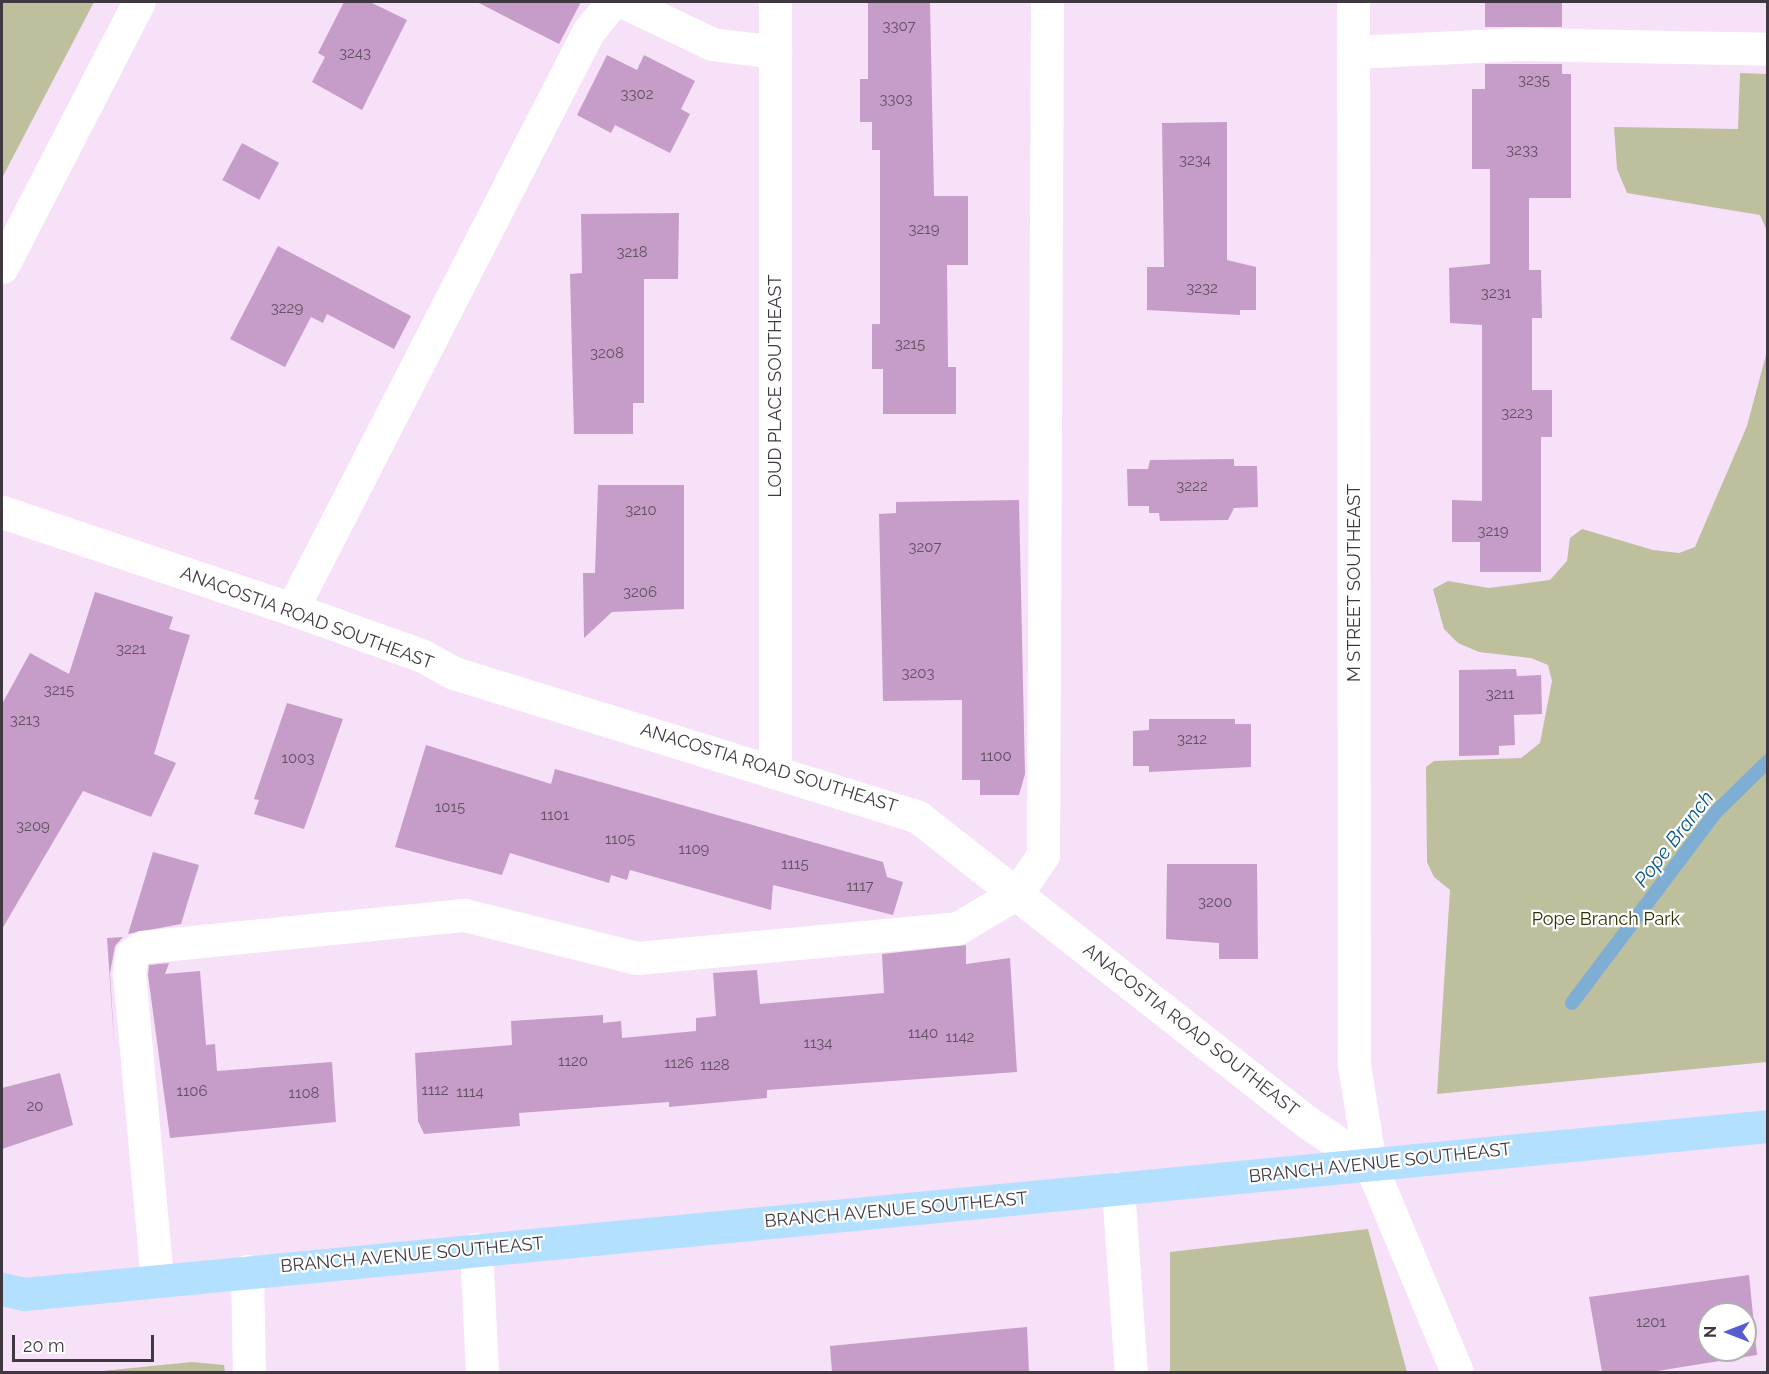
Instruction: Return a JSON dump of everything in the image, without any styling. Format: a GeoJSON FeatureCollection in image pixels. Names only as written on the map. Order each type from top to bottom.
{"type":"FeatureCollection","features":[{"type":"Feature","properties":{"kind":"main road","name":"BRANCH AVENUE SOUTHEAST"},"geometry":{"type":"LineString","coordinates":[[9,1296],[247,1271],[1767,1126]]}},
{"type":"Feature","properties":{"kind":"street"},"geometry":{"type":"LineString","coordinates":[[2,267],[139,2]]}},
{"type":"Feature","properties":{"kind":"street"},"geometry":{"type":"LineString","coordinates":[[292,609],[588,33],[612,2]]}},
{"type":"Feature","properties":{"kind":"street"},"geometry":{"type":"LineString","coordinates":[[624,2],[712,44],[775,52]]}},
{"type":"Feature","properties":{"kind":"street","name":"LOUD PLACE SOUTHEAST"},"geometry":{"type":"LineString","coordinates":[[775,2],[775,770]]}},
{"type":"Feature","properties":{"kind":"street"},"geometry":{"type":"LineString","coordinates":[[157,1280],[129,975],[131,955],[142,947],[464,915],[637,958],[958,928],[1017,893],[1042,855],[1047,2]]}},
{"type":"Feature","properties":{"kind":"street","name":"M STREET SOUTHEAST"},"geometry":{"type":"LineString","coordinates":[[1353,2],[1354,1065],[1370,1164]]}},
{"type":"Feature","properties":{"kind":"street"},"geometry":{"type":"LineString","coordinates":[[1353,52],[1518,44],[1767,49]]}},
{"type":"Feature","properties":{"kind":"street","name":"ANACOSTIA ROAD SOUTHEAST"},"geometry":{"type":"LineString","coordinates":[[2,512],[292,609],[423,656],[454,673],[902,808],[934,827],[1310,1124],[1370,1164]]}},
{"type":"Feature","properties":{"kind":"street"},"geometry":{"type":"LineString","coordinates":[[1370,1164],[1457,1372]]}},
{"type":"Feature","properties":{"kind":"street"},"geometry":{"type":"LineString","coordinates":[[1118,1188],[1131,1372]]}},
{"type":"Feature","properties":{"kind":"street"},"geometry":{"type":"LineString","coordinates":[[476,1249],[482,1372]]}},
{"type":"Feature","properties":{"kind":"street"},"geometry":{"type":"LineString","coordinates":[[247,1271],[249,1372]]}},
{"type":"Feature","properties":{"kind":"green space"},"geometry":{"type":"Polygon","coordinates":[[[2,2],[94,2],[2,178],[2,2]]]}},
{"type":"Feature","properties":{"kind":"green space"},"geometry":{"type":"Polygon","coordinates":[[[1740,73],[1767,74],[1767,231],[1760,215],[1627,193],[1617,169],[1614,127],[1738,129],[1740,73]]]}},
{"type":"Feature","properties":{"kind":"green space","name":"Pope Branch Park"},"geometry":{"type":"Polygon","coordinates":[[[1767,351],[1767,1062],[1437,1094],[1450,890],[1434,877],[1427,862],[1426,767],[1434,761],[1521,758],[1540,743],[1552,681],[1548,665],[1531,658],[1479,652],[1458,643],[1444,629],[1433,589],[1448,581],[1489,588],[1550,580],[1567,561],[1570,538],[1582,529],[1653,550],[1679,553],[1695,547],[1747,426],[1767,351]]]}},
{"type":"Feature","properties":{"kind":"green space"},"geometry":{"type":"Polygon","coordinates":[[[1368,1229],[1407,1372],[1170,1372],[1170,1252],[1368,1229]]]}},
{"type":"Feature","properties":{"kind":"green space"},"geometry":{"type":"Polygon","coordinates":[[[192,1362],[224,1365],[225,1372],[92,1372],[192,1362]]]}},
{"type":"Feature","properties":{"kind":"building"},"geometry":{"type":"Polygon","coordinates":[[[344,2],[370,2],[407,20],[362,110],[312,82],[325,57],[318,53],[344,2]]]}},
{"type":"Feature","properties":{"kind":"building"},"geometry":{"type":"Polygon","coordinates":[[[477,2],[581,2],[559,44],[477,2]]]}},
{"type":"Feature","properties":{"kind":"building"},"geometry":{"type":"Polygon","coordinates":[[[868,2],[930,2],[934,196],[968,196],[968,265],[947,265],[948,367],[956,367],[956,414],[883,414],[883,369],[872,369],[872,324],[880,324],[880,150],[872,150],[872,122],[860,122],[860,79],[868,79],[868,2]]]}},
{"type":"Feature","properties":{"kind":"building"},"geometry":{"type":"Polygon","coordinates":[[[1485,2],[1562,2],[1562,27],[1485,27],[1485,2]]]}},
{"type":"Feature","properties":{"kind":"building"},"geometry":{"type":"Polygon","coordinates":[[[607,55],[637,70],[644,55],[695,81],[681,109],[690,114],[670,153],[615,125],[611,133],[577,115],[607,55]]]}},
{"type":"Feature","properties":{"kind":"building"},"geometry":{"type":"Polygon","coordinates":[[[1485,64],[1562,64],[1562,74],[1571,74],[1571,198],[1529,198],[1529,270],[1541,270],[1542,318],[1532,318],[1532,390],[1552,390],[1552,437],[1541,437],[1541,572],[1480,572],[1480,542],[1452,542],[1452,500],[1482,501],[1482,325],[1450,323],[1449,268],[1490,264],[1490,169],[1472,169],[1472,89],[1485,89],[1485,64]]]}},
{"type":"Feature","properties":{"kind":"building"},"geometry":{"type":"Polygon","coordinates":[[[1227,122],[1227,260],[1256,267],[1256,310],[1240,310],[1240,315],[1147,310],[1147,267],[1164,267],[1162,123],[1227,122]]]}},
{"type":"Feature","properties":{"kind":"building"},"geometry":{"type":"Polygon","coordinates":[[[242,143],[279,163],[259,200],[222,180],[242,143]]]}},
{"type":"Feature","properties":{"kind":"building"},"geometry":{"type":"Polygon","coordinates":[[[679,213],[678,279],[644,279],[644,403],[633,403],[633,434],[574,434],[570,274],[582,273],[581,214],[679,213]]]}},
{"type":"Feature","properties":{"kind":"building"},"geometry":{"type":"Polygon","coordinates":[[[278,246],[411,316],[394,349],[327,314],[323,323],[311,317],[285,367],[230,339],[278,246]]]}},
{"type":"Feature","properties":{"kind":"building"},"geometry":{"type":"Polygon","coordinates":[[[1234,459],[1234,466],[1257,466],[1258,507],[1234,508],[1228,520],[1160,521],[1159,513],[1149,513],[1149,506],[1128,506],[1127,469],[1148,469],[1150,460],[1234,459]]]}},
{"type":"Feature","properties":{"kind":"building"},"geometry":{"type":"Polygon","coordinates":[[[598,485],[684,485],[684,609],[612,612],[584,638],[583,573],[595,573],[598,485]]]}},
{"type":"Feature","properties":{"kind":"building"},"geometry":{"type":"Polygon","coordinates":[[[1019,500],[1025,774],[1019,795],[980,795],[980,780],[962,780],[962,700],[883,701],[879,514],[896,513],[896,502],[1019,500]]]}},
{"type":"Feature","properties":{"kind":"building"},"geometry":{"type":"Polygon","coordinates":[[[95,592],[173,617],[169,629],[190,635],[154,754],[176,763],[151,817],[83,791],[2,929],[2,704],[30,653],[69,674],[95,592]]]}},
{"type":"Feature","properties":{"kind":"building"},"geometry":{"type":"Polygon","coordinates":[[[1516,669],[1517,676],[1541,675],[1542,714],[1514,715],[1515,745],[1499,746],[1499,755],[1459,756],[1459,670],[1516,669]]]}},
{"type":"Feature","properties":{"kind":"building"},"geometry":{"type":"Polygon","coordinates":[[[287,703],[343,719],[304,829],[254,814],[259,800],[254,799],[287,703]]]}},
{"type":"Feature","properties":{"kind":"building"},"geometry":{"type":"Polygon","coordinates":[[[1149,719],[1235,719],[1235,724],[1251,724],[1251,767],[1149,772],[1149,766],[1133,766],[1133,731],[1149,730],[1149,719]]]}},
{"type":"Feature","properties":{"kind":"building"},"geometry":{"type":"Polygon","coordinates":[[[426,745],[551,784],[555,769],[883,862],[887,877],[903,882],[893,915],[773,885],[771,910],[630,870],[627,880],[611,875],[609,883],[510,853],[502,875],[395,847],[426,745]]]}},
{"type":"Feature","properties":{"kind":"building"},"geometry":{"type":"Polygon","coordinates":[[[153,852],[199,865],[181,924],[128,934],[153,852]]]}},
{"type":"Feature","properties":{"kind":"building"},"geometry":{"type":"Polygon","coordinates":[[[1167,864],[1257,864],[1258,959],[1219,959],[1219,943],[1166,939],[1167,864]]]}},
{"type":"Feature","properties":{"kind":"building"},"geometry":{"type":"Polygon","coordinates":[[[123,937],[115,946],[110,973],[115,1056],[107,938],[123,937]]]}},
{"type":"Feature","properties":{"kind":"building"},"geometry":{"type":"Polygon","coordinates":[[[966,945],[966,964],[1010,958],[1017,1072],[767,1090],[767,1098],[669,1107],[669,1102],[519,1113],[520,1126],[424,1134],[418,1121],[415,1053],[512,1045],[511,1021],[603,1015],[603,1023],[621,1021],[622,1038],[696,1031],[696,1018],[716,1016],[713,973],[757,970],[760,1004],[884,993],[882,954],[966,945]]]}},
{"type":"Feature","properties":{"kind":"building"},"geometry":{"type":"Polygon","coordinates":[[[169,963],[165,974],[200,971],[206,1045],[215,1044],[217,1071],[332,1062],[336,1122],[170,1138],[148,975],[149,965],[169,963]]]}},
{"type":"Feature","properties":{"kind":"building"},"geometry":{"type":"Polygon","coordinates":[[[60,1073],[73,1125],[2,1149],[2,1088],[60,1073]]]}},
{"type":"Feature","properties":{"kind":"building"},"geometry":{"type":"Polygon","coordinates":[[[1749,1275],[1752,1302],[1697,1302],[1697,1362],[1713,1362],[1651,1372],[1602,1372],[1589,1297],[1749,1275]]]}},
{"type":"Feature","properties":{"kind":"building"},"geometry":{"type":"Polygon","coordinates":[[[1027,1327],[1029,1372],[832,1372],[830,1346],[1027,1327]]]}},
{"type":"Feature","properties":{"kind":"waterway","name":"Pope Branch"},"geometry":{"type":"LineString","coordinates":[[1572,1003],[1716,812],[1768,761]]}}]}
